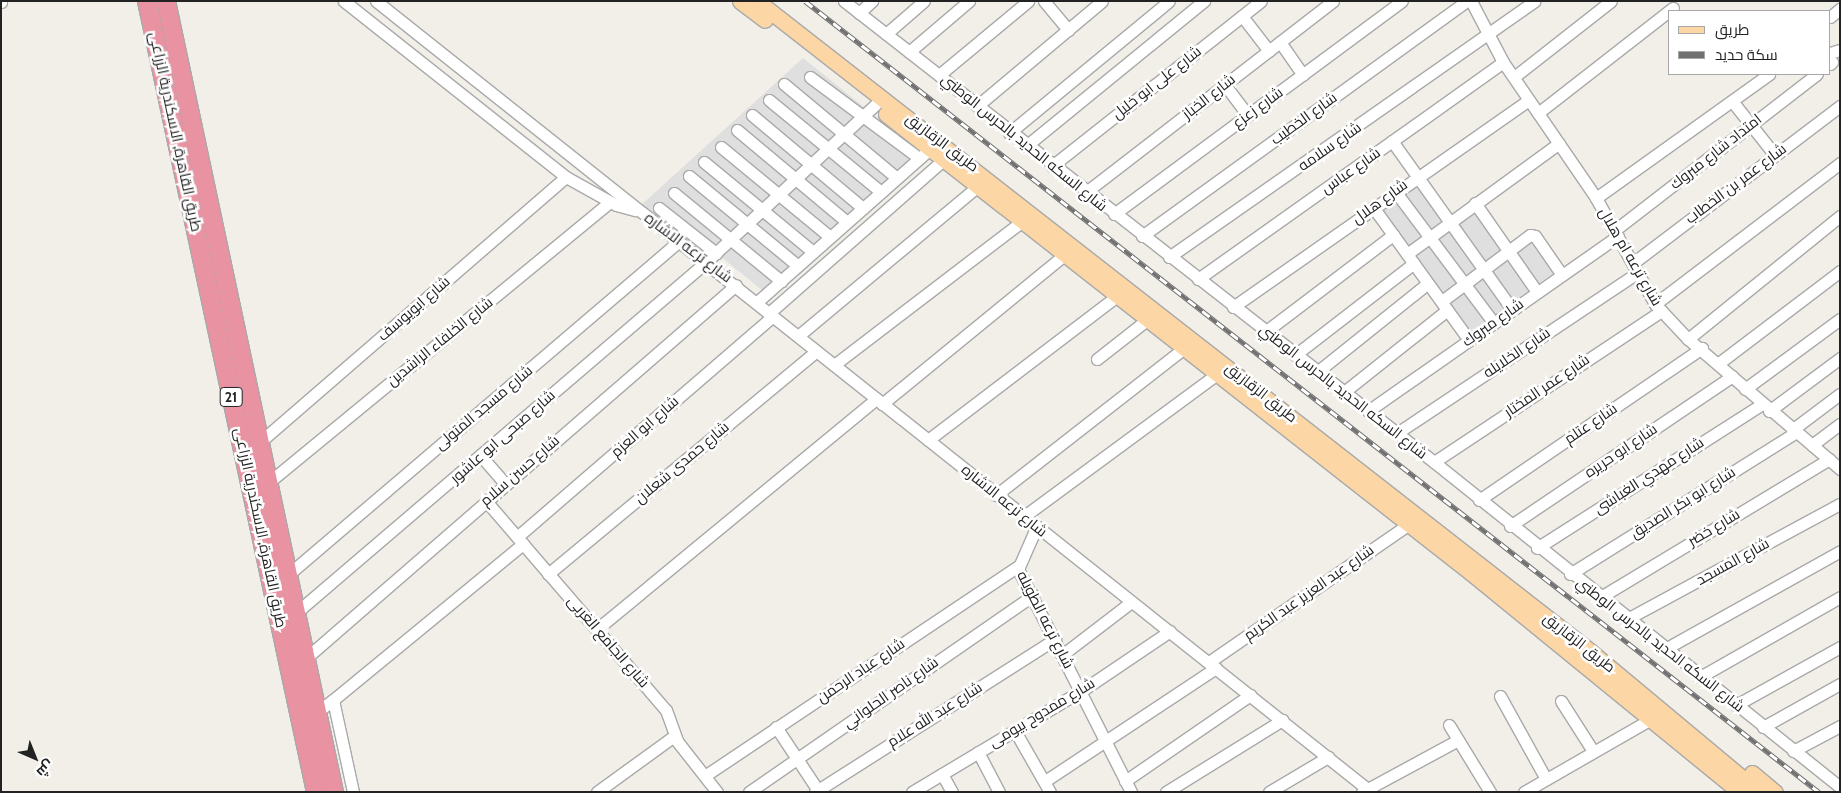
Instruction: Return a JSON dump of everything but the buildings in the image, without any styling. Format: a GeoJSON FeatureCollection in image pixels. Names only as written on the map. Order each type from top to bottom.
{"type":"FeatureCollection","features":[{"type":"Feature","properties":{"kind":"highway","name":"طريق القاهرة, الاسكندرية الزراعى"},"geometry":{"type":"LineString","coordinates":[[147,1],[316,792]]}},
{"type":"Feature","properties":{"kind":"highway","name":"طريق القاهرة, الاسكندرية الزراعى"},"geometry":{"type":"LineString","coordinates":[[166,1],[290,573],[334,792]]}},
{"type":"Feature","properties":{"kind":"main road","name":"طريق الزقازيق"},"geometry":{"type":"LineString","coordinates":[[740,1],[875,105],[924,154],[950,160],[977,187],[1021,222],[1118,295],[1217,374],[1360,478],[1409,524],[1624,689],[1683,728],[1758,792]]}},
{"type":"Feature","properties":{"kind":"main road","name":"طريق الزقازيق"},"geometry":{"type":"LineString","coordinates":[[757,1],[950,160],[1360,478],[1624,689],[1651,719],[1740,792]]}},
{"type":"Feature","properties":{"kind":"main road"},"geometry":{"type":"LineString","coordinates":[[1683,728],[1692,727],[1775,792]]}},
{"type":"Feature","properties":{"kind":"street","name":"شارع ترعه الاشاره"},"geometry":{"type":"LineString","coordinates":[[344,1],[566,176],[610,202],[637,210]]}},
{"type":"Feature","properties":{"kind":"street","name":"شارع ترعه الاشاره"},"geometry":{"type":"LineString","coordinates":[[376,1],[637,210],[736,285],[816,352],[1036,528],[1282,720],[1367,791]]}},
{"type":"Feature","properties":{"kind":"street","name":"شارع السكه الحديد بالحرس الوطني"},"geometry":{"type":"LineString","coordinates":[[844,1],[939,75],[1009,133],[1434,462],[1599,598],[1793,751],[1837,781]]}},
{"type":"Feature","properties":{"kind":"street"},"geometry":{"type":"LineString","coordinates":[[859,13],[872,1]]}},
{"type":"Feature","properties":{"kind":"street"},"geometry":{"type":"LineString","coordinates":[[886,34],[924,1]]}},
{"type":"Feature","properties":{"kind":"street"},"geometry":{"type":"LineString","coordinates":[[910,52],[970,1]]}},
{"type":"Feature","properties":{"kind":"street"},"geometry":{"type":"LineString","coordinates":[[939,75],[1028,1]]}},
{"type":"Feature","properties":{"kind":"street"},"geometry":{"type":"LineString","coordinates":[[1044,1],[1068,30]]}},
{"type":"Feature","properties":{"kind":"street"},"geometry":{"type":"LineString","coordinates":[[977,106],[1102,1]]}},
{"type":"Feature","properties":{"kind":"street"},"geometry":{"type":"LineString","coordinates":[[1009,133],[1168,1]]}},
{"type":"Feature","properties":{"kind":"street"},"geometry":{"type":"LineString","coordinates":[[1026,146],[1204,1]]}},
{"type":"Feature","properties":{"kind":"street","name":"شارع على ابو خليل"},"geometry":{"type":"LineString","coordinates":[[1052,166],[1261,1]]}},
{"type":"Feature","properties":{"kind":"street","name":"شارع الخباز"},"geometry":{"type":"LineString","coordinates":[[1086,192],[1332,1]]}},
{"type":"Feature","properties":{"kind":"street","name":"شارع زعزع"},"geometry":{"type":"LineString","coordinates":[[1114,214],[1402,1]]}},
{"type":"Feature","properties":{"kind":"street","name":"شارع الخطيب"},"geometry":{"type":"LineString","coordinates":[[1142,236],[1467,1]]}},
{"type":"Feature","properties":{"kind":"street","name":"شارع ترعه ام هلال"},"geometry":{"type":"LineString","coordinates":[[1471,1],[1503,62],[1596,198],[1658,307],[1688,339],[1702,348],[1765,407],[1840,469]]}},
{"type":"Feature","properties":{"kind":"street","name":"شارع سلامه"},"geometry":{"type":"LineString","coordinates":[[1169,257],[1490,36],[1534,1]]}},
{"type":"Feature","properties":{"kind":"street"},"geometry":{"type":"LineString","coordinates":[[1514,77],[1611,1]]}},
{"type":"Feature","properties":{"kind":"street"},"geometry":{"type":"LineString","coordinates":[[1538,113],[1668,12]]}},
{"type":"Feature","properties":{"kind":"street"},"geometry":{"type":"LineString","coordinates":[[1242,16],[1269,51]]}},
{"type":"Feature","properties":{"kind":"street"},"geometry":{"type":"LineString","coordinates":[[1280,42],[1302,75]]}},
{"type":"Feature","properties":{"kind":"street"},"geometry":{"type":"LineString","coordinates":[[1831,60],[1840,50]]}},
{"type":"Feature","properties":{"kind":"street"},"geometry":{"type":"LineString","coordinates":[[1098,60],[1112,76]]}},
{"type":"Feature","properties":{"kind":"street","name":"شارع عباس"},"geometry":{"type":"LineString","coordinates":[[1198,279],[1503,62]]}},
{"type":"Feature","properties":{"kind":"street"},"geometry":{"type":"LineString","coordinates":[[1596,198],[1767,75]]}},
{"type":"Feature","properties":{"kind":"street","name":"امتداد شارع مبروك"},"geometry":{"type":"LineString","coordinates":[[1617,233],[1816,75]]}},
{"type":"Feature","properties":{"kind":"street"},"geometry":{"type":"LineString","coordinates":[[757,302],[924,154],[864,116],[810,77]]}},
{"type":"Feature","properties":{"kind":"street"},"geometry":{"type":"LineString","coordinates":[[784,84],[897,178]]}},
{"type":"Feature","properties":{"kind":"street"},"geometry":{"type":"LineString","coordinates":[[1225,85],[1248,115]]}},
{"type":"Feature","properties":{"kind":"street"},"geometry":{"type":"LineString","coordinates":[[768,100],[881,192]]}},
{"type":"Feature","properties":{"kind":"street","name":"شارع هلال"},"geometry":{"type":"LineString","coordinates":[[1234,307],[1395,191],[1529,100]]}},
{"type":"Feature","properties":{"kind":"street"},"geometry":{"type":"LineString","coordinates":[[1732,101],[1774,154]]}},
{"type":"Feature","properties":{"kind":"street","name":"شارع صبحى ابو عاشور"},"geometry":{"type":"LineString","coordinates":[[298,611],[706,262],[875,105]]}},
{"type":"Feature","properties":{"kind":"street","name":"شارع عمر بن الخطاب"},"geometry":{"type":"LineString","coordinates":[[1635,268],[1774,154],[1840,106]]}},
{"type":"Feature","properties":{"kind":"street"},"geometry":{"type":"LineString","coordinates":[[752,115],[863,208]]}},
{"type":"Feature","properties":{"kind":"street"},"geometry":{"type":"LineString","coordinates":[[737,130],[847,222]]}},
{"type":"Feature","properties":{"kind":"street"},"geometry":{"type":"LineString","coordinates":[[1392,141],[1415,177],[1512,309]]}},
{"type":"Feature","properties":{"kind":"street"},"geometry":{"type":"LineString","coordinates":[[1295,354],[1410,259],[1429,238],[1559,142]]}},
{"type":"Feature","properties":{"kind":"street"},"geometry":{"type":"LineString","coordinates":[[721,148],[780,194],[830,237]]}},
{"type":"Feature","properties":{"kind":"street","name":"شارع ابو العزم"},"geometry":{"type":"LineString","coordinates":[[317,712],[520,541],[771,315],[950,160]]}},
{"type":"Feature","properties":{"kind":"street"},"geometry":{"type":"LineString","coordinates":[[704,162],[813,252]]}},
{"type":"Feature","properties":{"kind":"street","name":"شارع عمر المختار"},"geometry":{"type":"LineString","coordinates":[[1434,462],[1658,307],[1840,163]]}},
{"type":"Feature","properties":{"kind":"street","name":"شارع ابويوسف"},"geometry":{"type":"LineString","coordinates":[[261,441],[566,176]]}},
{"type":"Feature","properties":{"kind":"street"},"geometry":{"type":"LineString","coordinates":[[689,176],[798,266]]}},
{"type":"Feature","properties":{"kind":"street"},"geometry":{"type":"LineString","coordinates":[[798,336],[977,187]]}},
{"type":"Feature","properties":{"kind":"street"},"geometry":{"type":"LineString","coordinates":[[1395,191],[1493,322]]}},
{"type":"Feature","properties":{"kind":"street"},"geometry":{"type":"LineString","coordinates":[[674,193],[781,281]]}},
{"type":"Feature","properties":{"kind":"street","name":"شارع الخلفاء الراشدين"},"geometry":{"type":"LineString","coordinates":[[269,482],[610,202]]}},
{"type":"Feature","properties":{"kind":"street"},"geometry":{"type":"LineString","coordinates":[[1475,203],[1537,292]]}},
{"type":"Feature","properties":{"kind":"street"},"geometry":{"type":"LineString","coordinates":[[1373,207],[1469,340]]}},
{"type":"Feature","properties":{"kind":"street"},"geometry":{"type":"LineString","coordinates":[[659,208],[716,253]]}},
{"type":"Feature","properties":{"kind":"street"},"geometry":{"type":"LineString","coordinates":[[1688,339],[1840,216]]}},
{"type":"Feature","properties":{"kind":"street"},"geometry":{"type":"LineString","coordinates":[[834,366],[1021,222]]}},
{"type":"Feature","properties":{"kind":"street","name":"شارع مبروك"},"geometry":{"type":"LineString","coordinates":[[1368,411],[1562,275],[1617,233]]}},
{"type":"Feature","properties":{"kind":"street"},"geometry":{"type":"LineString","coordinates":[[1344,392],[1444,306],[1463,283],[1507,250],[1533,234],[1562,275]]}},
{"type":"Feature","properties":{"kind":"street"},"geometry":{"type":"LineString","coordinates":[[1265,332],[1393,235]]}},
{"type":"Feature","properties":{"kind":"street","name":"شارع مسجد المتولى"},"geometry":{"type":"LineString","coordinates":[[290,573],[678,242]]}},
{"type":"Feature","properties":{"kind":"street"},"geometry":{"type":"LineString","coordinates":[[597,629],[879,401],[1064,255]]}},
{"type":"Feature","properties":{"kind":"street","name":"شارع الخلايله"},"geometry":{"type":"LineString","coordinates":[[1397,433],[1635,268]]}},
{"type":"Feature","properties":{"kind":"street"},"geometry":{"type":"LineString","coordinates":[[1719,363],[1840,271]]}},
{"type":"Feature","properties":{"kind":"street"},"geometry":{"type":"LineString","coordinates":[[1317,372],[1428,283]]}},
{"type":"Feature","properties":{"kind":"street","name":"شارع حسن سلام"},"geometry":{"type":"LineString","coordinates":[[306,658],[736,285]]}},
{"type":"Feature","properties":{"kind":"street"},"geometry":{"type":"LineString","coordinates":[[928,440],[1118,295]]}},
{"type":"Feature","properties":{"kind":"street"},"geometry":{"type":"LineString","coordinates":[[1097,359],[1148,319]]}},
{"type":"Feature","properties":{"kind":"street"},"geometry":{"type":"LineString","coordinates":[[1745,388],[1840,319]]}},
{"type":"Feature","properties":{"kind":"street"},"geometry":{"type":"LineString","coordinates":[[996,495],[1184,348]]}},
{"type":"Feature","properties":{"kind":"street","name":"شارع عتلم"},"geometry":{"type":"LineString","coordinates":[[1479,500],[1702,348]]}},
{"type":"Feature","properties":{"kind":"street","name":"شارع حمدى شعلان"},"geometry":{"type":"LineString","coordinates":[[548,574],[816,352]]}},
{"type":"Feature","properties":{"kind":"street","name":"شارع مهدي الغباشى"},"geometry":{"type":"LineString","coordinates":[[1537,548],[1765,407],[1840,358]]}},
{"type":"Feature","properties":{"kind":"street"},"geometry":{"type":"LineString","coordinates":[[1023,517],[1217,374]]}},
{"type":"Feature","properties":{"kind":"street","name":"شارع ابو حريره"},"geometry":{"type":"LineString","coordinates":[[1510,526],[1732,376]]}},
{"type":"Feature","properties":{"kind":"street","name":"شارع ابو بكر الصديق"},"geometry":{"type":"LineString","coordinates":[[1570,574],[1794,431],[1840,394]]}},
{"type":"Feature","properties":{"kind":"street"},"geometry":{"type":"LineString","coordinates":[[1812,444],[1840,424]]}},
{"type":"Feature","properties":{"kind":"street"},"geometry":{"type":"LineString","coordinates":[[481,456],[505,484]]}},
{"type":"Feature","properties":{"kind":"street","name":"شارع خضر"},"geometry":{"type":"LineString","coordinates":[[1599,598],[1829,459]]}},
{"type":"Feature","properties":{"kind":"street","name":"شارع الجامع الغربى"},"geometry":{"type":"LineString","coordinates":[[486,501],[666,710],[674,736],[706,775],[717,792]]}},
{"type":"Feature","properties":{"kind":"street","name":"شارع المسجد"},"geometry":{"type":"LineString","coordinates":[[1627,619],[1840,504]]}},
{"type":"Feature","properties":{"kind":"street","name":"شارع عبد العزيز عبد الكريم"},"geometry":{"type":"LineString","coordinates":[[1044,781],[1107,744],[1409,524]]}},
{"type":"Feature","properties":{"kind":"street","name":"شارع ترعه الطويله"},"geometry":{"type":"LineString","coordinates":[[1036,528],[1017,567],[1033,595],[1128,789]]}},
{"type":"Feature","properties":{"kind":"street"},"geometry":{"type":"LineString","coordinates":[[1665,649],[1840,551]]}},
{"type":"Feature","properties":{"kind":"street","name":"شارع عباد الرحمن"},"geometry":{"type":"LineString","coordinates":[[706,775],[1017,567]]}},
{"type":"Feature","properties":{"kind":"street","name":"شارع ناصر الحلواني"},"geometry":{"type":"LineString","coordinates":[[749,792],[1033,595]]}},
{"type":"Feature","properties":{"kind":"street"},"geometry":{"type":"LineString","coordinates":[[1700,677],[1840,597]]}},
{"type":"Feature","properties":{"kind":"street"},"geometry":{"type":"LineString","coordinates":[[1062,655],[1131,602]]}},
{"type":"Feature","properties":{"kind":"street","name":"شارع ممدوح بيومى"},"geometry":{"type":"LineString","coordinates":[[912,792],[1081,691],[1170,631]]}},
{"type":"Feature","properties":{"kind":"street","name":"شارع عبد الله علام"},"geometry":{"type":"LineString","coordinates":[[817,791],[1055,639]]}},
{"type":"Feature","properties":{"kind":"street"},"geometry":{"type":"LineString","coordinates":[[1736,705],[1840,647]]}},
{"type":"Feature","properties":{"kind":"street"},"geometry":{"type":"LineString","coordinates":[[1763,727],[1840,684]]}},
{"type":"Feature","properties":{"kind":"street"},"geometry":{"type":"LineString","coordinates":[[1128,789],[1250,695]]}},
{"type":"Feature","properties":{"kind":"street"},"geometry":{"type":"LineString","coordinates":[[1500,696],[1546,778]]}},
{"type":"Feature","properties":{"kind":"street"},"geometry":{"type":"LineString","coordinates":[[333,700],[353,792]]}},
{"type":"Feature","properties":{"kind":"street"},"geometry":{"type":"LineString","coordinates":[[1561,701],[1593,751]]}},
{"type":"Feature","properties":{"kind":"street"},"geometry":{"type":"LineString","coordinates":[[1524,792],[1651,719]]}},
{"type":"Feature","properties":{"kind":"street"},"geometry":{"type":"LineString","coordinates":[[1166,792],[1282,720]]}},
{"type":"Feature","properties":{"kind":"street"},"geometry":{"type":"LineString","coordinates":[[1449,725],[1490,792]]}},
{"type":"Feature","properties":{"kind":"street"},"geometry":{"type":"LineString","coordinates":[[1793,751],[1840,726]]}},
{"type":"Feature","properties":{"kind":"street"},"geometry":{"type":"LineString","coordinates":[[776,727],[817,791]]}},
{"type":"Feature","properties":{"kind":"street"},"geometry":{"type":"LineString","coordinates":[[1015,731],[1050,792]]}},
{"type":"Feature","properties":{"kind":"street"},"geometry":{"type":"LineString","coordinates":[[597,792],[674,736]]}},
{"type":"Feature","properties":{"kind":"street"},"geometry":{"type":"LineString","coordinates":[[1367,791],[1458,740]]}},
{"type":"Feature","properties":{"kind":"street"},"geometry":{"type":"LineString","coordinates":[[978,752],[999,792]]}},
{"type":"Feature","properties":{"kind":"street"},"geometry":{"type":"LineString","coordinates":[[1270,792],[1328,757]]}},
{"type":"Feature","properties":{"kind":"street"},"geometry":{"type":"LineString","coordinates":[[942,774],[952,792]]}},
{"type":"Feature","properties":{"kind":"shaded area"},"geometry":{"type":"Polygon","coordinates":[[[803,58],[920,152],[762,290],[720,256],[711,263],[640,206],[803,58]]]}},
{"type":"Feature","properties":{"kind":"shaded area"},"geometry":{"type":"Polygon","coordinates":[[[1416,184],[1444,222],[1472,203],[1504,249],[1532,234],[1558,270],[1469,332],[1378,210],[1416,184]]]}},
{"type":"Feature","properties":{"kind":"railway"},"geometry":{"type":"LineString","coordinates":[[805,1],[1819,792]]}}]}
